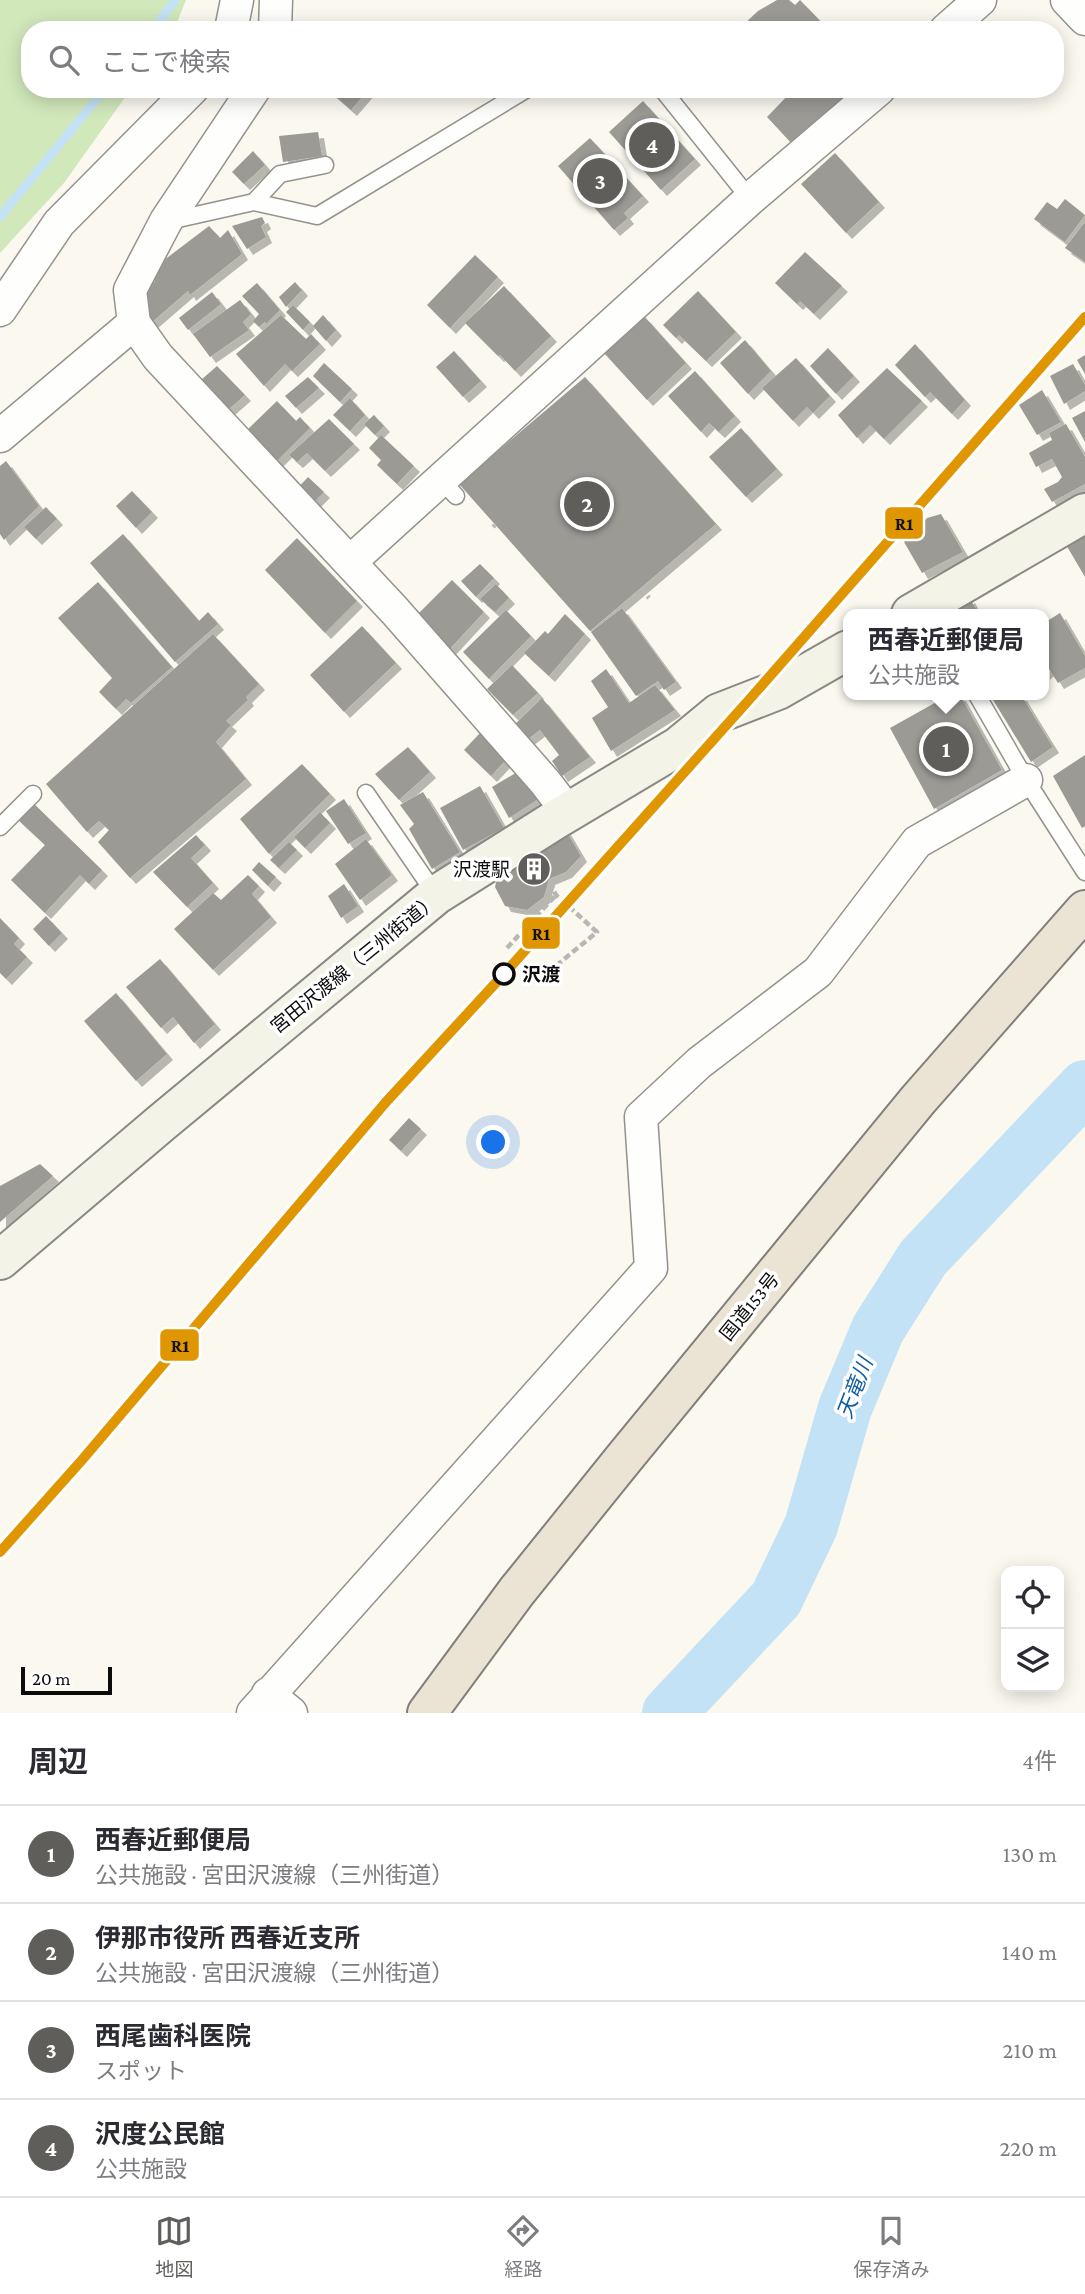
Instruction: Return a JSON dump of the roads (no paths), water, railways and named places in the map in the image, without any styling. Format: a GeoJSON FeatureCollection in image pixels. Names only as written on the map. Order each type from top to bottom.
{"type":"FeatureCollection","features":[{"type":"Feature","properties":{"kind":"highway","name":"国道153号"},"geometry":{"type":"LineString","coordinates":[[427,1713],[517,1591],[634,1446],[918,1100],[1085,910]]}},
{"type":"Feature","properties":{"kind":"main road"},"geometry":{"type":"LineString","coordinates":[[927,609],[1085,513]]}},
{"type":"Feature","properties":{"kind":"main road","name":"宮田沢渡線（三州街道）"},"geometry":{"type":"LineString","coordinates":[[0,1260],[436,895],[679,746],[722,702],[778,690],[843,653]]}},
{"type":"Feature","properties":{"kind":"street"},"geometry":{"type":"LineString","coordinates":[[233,21],[237,0]]}},
{"type":"Feature","properties":{"kind":"street"},"geometry":{"type":"LineString","coordinates":[[275,21],[276,0]]}},
{"type":"Feature","properties":{"kind":"street"},"geometry":{"type":"LineString","coordinates":[[956,21],[980,0]]}},
{"type":"Feature","properties":{"kind":"street"},"geometry":{"type":"LineString","coordinates":[[1067,0],[1085,19]]}},
{"type":"Feature","properties":{"kind":"street"},"geometry":{"type":"LineString","coordinates":[[0,310],[60,223],[183,98]]}},
{"type":"Feature","properties":{"kind":"street"},"geometry":{"type":"LineString","coordinates":[[248,98],[166,221],[130,290],[134,323],[158,357],[397,609],[568,812]]}},
{"type":"Feature","properties":{"kind":"street"},"geometry":{"type":"LineString","coordinates":[[350,562],[448,488],[750,199],[868,98]]}},
{"type":"Feature","properties":{"kind":"street"},"geometry":{"type":"LineString","coordinates":[[0,436],[134,323]]}},
{"type":"Feature","properties":{"kind":"street"},"geometry":{"type":"LineString","coordinates":[[271,1707],[651,1268],[641,1117],[698,1063],[818,972],[917,842],[1026,780]]}},
{"type":"Feature","properties":{"kind":"lane"},"geometry":{"type":"LineString","coordinates":[[166,221],[254,202],[317,216],[512,98]]}},
{"type":"Feature","properties":{"kind":"lane"},"geometry":{"type":"LineString","coordinates":[[669,98],[750,199]]}},
{"type":"Feature","properties":{"kind":"lane"},"geometry":{"type":"LineString","coordinates":[[254,202],[280,174],[325,165]]}},
{"type":"Feature","properties":{"kind":"lane"},"geometry":{"type":"LineString","coordinates":[[981,700],[1026,780],[1085,872]]}},
{"type":"Feature","properties":{"kind":"lane"},"geometry":{"type":"LineString","coordinates":[[366,793],[436,895]]}},
{"type":"Feature","properties":{"kind":"lane"},"geometry":{"type":"LineString","coordinates":[[0,827],[33,794]]}},
{"type":"Feature","properties":{"kind":"waterway"},"geometry":{"type":"LineString","coordinates":[[160,21],[175,0]]}},
{"type":"Feature","properties":{"kind":"waterway"},"geometry":{"type":"LineString","coordinates":[[0,217],[98,98]]}},
{"type":"Feature","properties":{"kind":"waterway","name":"天竜川"},"geometry":{"type":"LineString","coordinates":[[669,1713],[776,1599],[811,1526],[845,1408],[878,1329],[923,1258],[1085,1087]]}},
{"type":"Feature","properties":{"kind":"place","name":"沢度公民館"},"geometry":{"type":"Point","coordinates":[652,145]}},
{"type":"Feature","properties":{"kind":"place","name":"西尾歯科医院"},"geometry":{"type":"Point","coordinates":[600,181]}},
{"type":"Feature","properties":{"kind":"place","name":"伊那市役所 西春近支所"},"geometry":{"type":"Point","coordinates":[587,504]}},
{"type":"Feature","properties":{"kind":"place","name":"西春近郵便局"},"geometry":{"type":"Point","coordinates":[946,749]}},
{"type":"Feature","properties":{"kind":"place","name":"沢渡駅"},"geometry":{"type":"Point","coordinates":[534,869]}},
{"type":"Feature","properties":{"kind":"place","name":"沢渡"},"geometry":{"type":"Point","coordinates":[504,974]}}]}
